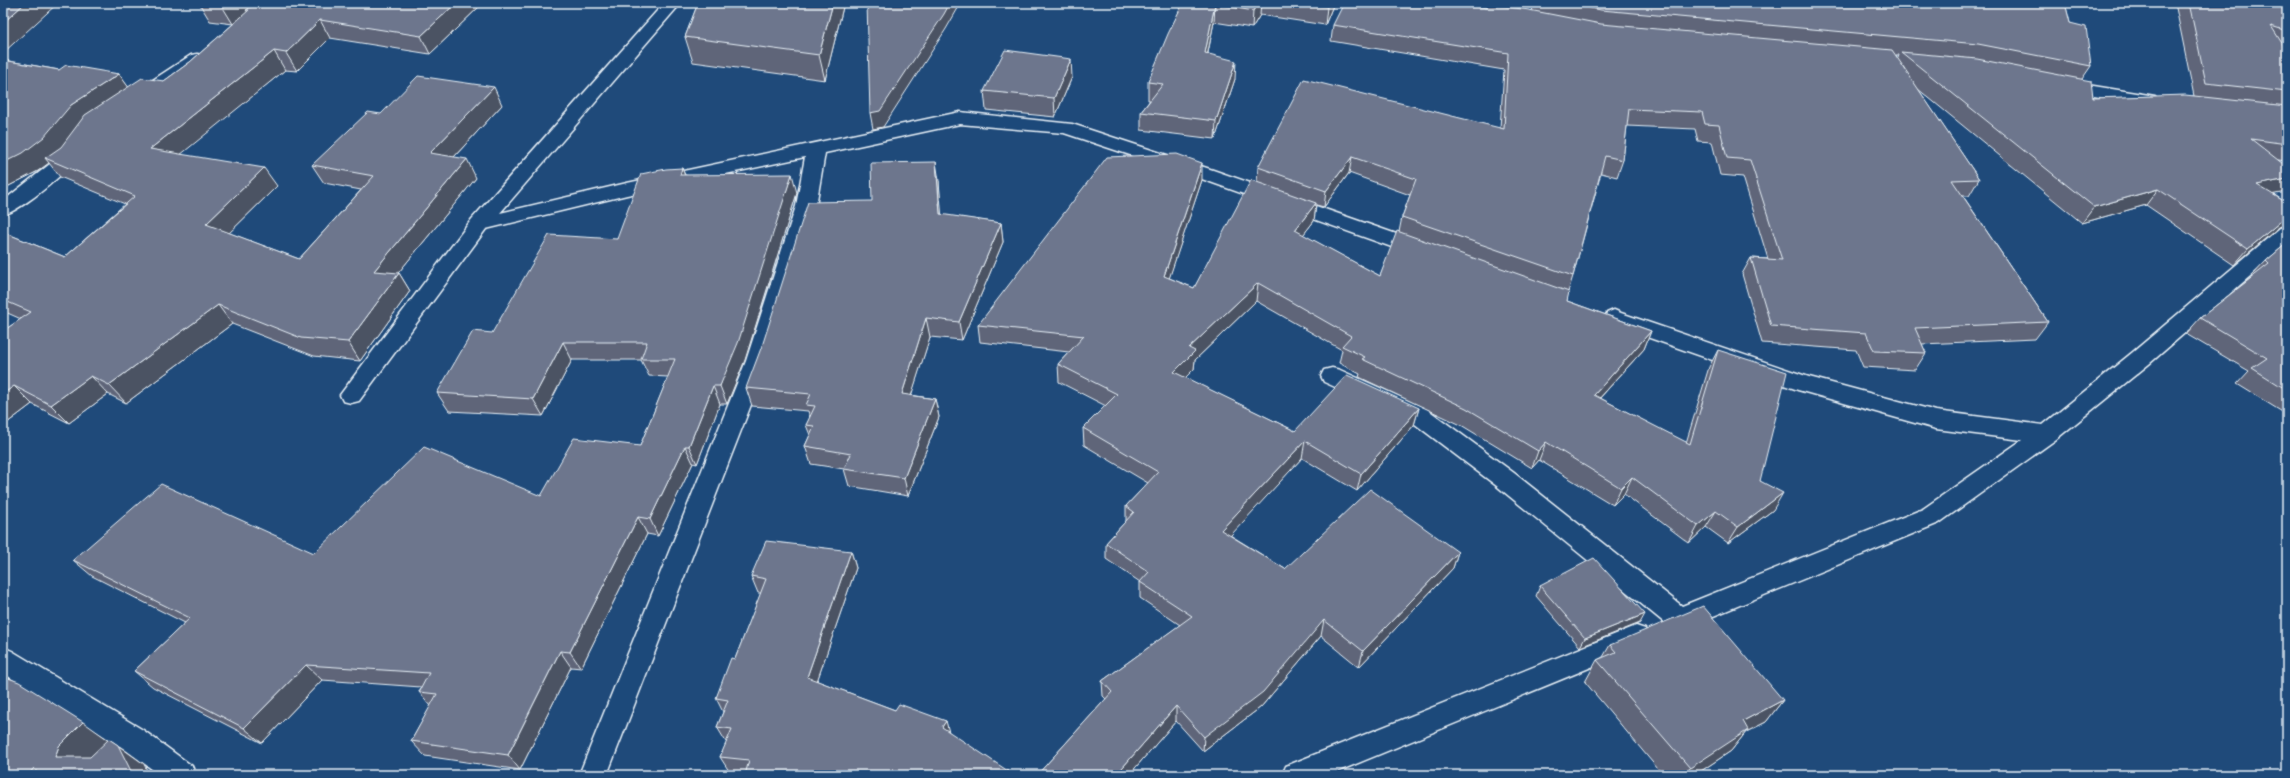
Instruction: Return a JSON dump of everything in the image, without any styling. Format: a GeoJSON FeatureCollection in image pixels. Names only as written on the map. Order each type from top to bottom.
{"type":"FeatureCollection","features":[{"type":"Feature","properties":{"kind":"street"},"geometry":{"type":"LineString","coordinates":[[351,395],[479,224],[673,3]]}},
{"type":"Feature","properties":{"kind":"street"},"geometry":{"type":"LineString","coordinates":[[125,107],[209,51]]}},
{"type":"Feature","properties":{"kind":"street"},"geometry":{"type":"LineString","coordinates":[[2045,83],[2122,98],[2168,102]]}},
{"type":"Feature","properties":{"kind":"street"},"geometry":{"type":"LineString","coordinates":[[479,224],[627,189],[960,118],[1066,128],[1206,174],[1439,257]]}},
{"type":"Feature","properties":{"kind":"street"},"geometry":{"type":"LineString","coordinates":[[3,209],[67,160],[88,133]]}},
{"type":"Feature","properties":{"kind":"street"},"geometry":{"type":"LineString","coordinates":[[593,775],[757,361],[806,206],[816,149]]}},
{"type":"Feature","properties":{"kind":"street"},"geometry":{"type":"LineString","coordinates":[[1296,775],[1480,702],[1931,516],[2047,434],[2141,358],[2287,233]]}},
{"type":"Feature","properties":{"kind":"street"},"geometry":{"type":"LineString","coordinates":[[1597,312],[1806,384],[1936,420],[2047,434]]}},
{"type":"Feature","properties":{"kind":"street"},"geometry":{"type":"LineString","coordinates":[[1332,376],[1419,415],[1506,480],[1679,619]]}},
{"type":"Feature","properties":{"kind":"street"},"geometry":{"type":"LineString","coordinates":[[3,659],[133,739],[182,775]]}},
{"type":"Feature","properties":{"kind":"street"},"geometry":{"type":"LineString","coordinates":[[113,760],[133,739]]}},
{"type":"Feature","properties":{"kind":"building"},"geometry":{"type":"Polygon","coordinates":[[[3,3],[25,3],[3,23],[3,3]]]}},
{"type":"Feature","properties":{"kind":"building"},"geometry":{"type":"Polygon","coordinates":[[[201,3],[227,3],[222,6],[201,3]]]}},
{"type":"Feature","properties":{"kind":"building"},"geometry":{"type":"Polygon","coordinates":[[[257,3],[456,3],[421,36],[320,20],[286,53],[274,51],[150,149],[264,168],[206,224],[299,259],[374,176],[312,165],[368,112],[381,114],[418,76],[494,87],[430,153],[467,159],[374,271],[399,273],[348,342],[301,338],[218,305],[109,385],[91,376],[51,405],[14,386],[3,394],[3,331],[31,312],[3,300],[3,232],[65,257],[135,196],[45,158],[61,147],[85,115],[142,78],[164,81],[190,62],[249,10],[246,10],[257,3]]]}},
{"type":"Feature","properties":{"kind":"building"},"geometry":{"type":"Polygon","coordinates":[[[698,3],[833,3],[819,55],[685,37],[698,3]]]}},
{"type":"Feature","properties":{"kind":"building"},"geometry":{"type":"Polygon","coordinates":[[[867,3],[950,3],[880,111],[870,113],[867,3]]]}},
{"type":"Feature","properties":{"kind":"building"},"geometry":{"type":"Polygon","coordinates":[[[1183,3],[1258,3],[1253,11],[1215,4],[1205,53],[1236,61],[1216,121],[1141,112],[1163,84],[1148,82],[1183,3]]]}},
{"type":"Feature","properties":{"kind":"building"},"geometry":{"type":"Polygon","coordinates":[[[1300,3],[1329,3],[1327,7],[1300,3]]]}},
{"type":"Feature","properties":{"kind":"building"},"geometry":{"type":"Polygon","coordinates":[[[1344,3],[1456,3],[1487,8],[1488,4],[1529,10],[1601,24],[1892,50],[1979,179],[1952,180],[2048,322],[1915,328],[1926,353],[1874,351],[1866,333],[1771,326],[1751,258],[1782,260],[1750,160],[1727,158],[1719,125],[1705,124],[1702,112],[1629,109],[1623,160],[1605,156],[1573,276],[1402,217],[1416,179],[1352,157],[1326,191],[1258,167],[1304,79],[1504,129],[1508,53],[1333,25],[1344,3]]]}},
{"type":"Feature","properties":{"kind":"building"},"geometry":{"type":"Polygon","coordinates":[[[1564,3],[1885,3],[1920,8],[1919,3],[2065,3],[2070,23],[2086,27],[2091,66],[1978,44],[1601,10],[1564,3]]]}},
{"type":"Feature","properties":{"kind":"building"},"geometry":{"type":"Polygon","coordinates":[[[2189,3],[2287,3],[2287,31],[2271,26],[2287,51],[2287,92],[2206,83],[2189,3]]]}},
{"type":"Feature","properties":{"kind":"building"},"geometry":{"type":"Polygon","coordinates":[[[1005,50],[1071,59],[1054,98],[984,91],[1005,50]]]}},
{"type":"Feature","properties":{"kind":"building"},"geometry":{"type":"Polygon","coordinates":[[[1901,52],[1977,59],[2091,81],[2093,98],[2185,95],[2287,106],[2287,144],[2251,139],[2287,167],[2287,179],[2257,185],[2287,203],[2287,216],[2248,249],[2158,189],[2094,207],[1901,52]]]}},
{"type":"Feature","properties":{"kind":"building"},"geometry":{"type":"Polygon","coordinates":[[[3,60],[59,70],[66,65],[119,74],[71,105],[44,137],[23,153],[3,163],[3,60]]]}},
{"type":"Feature","properties":{"kind":"building"},"geometry":{"type":"Polygon","coordinates":[[[1177,154],[1202,163],[1164,276],[1194,288],[1251,180],[1316,203],[1295,230],[1380,276],[1397,231],[1569,292],[1567,301],[1651,331],[1594,395],[1690,444],[1718,350],[1787,372],[1760,481],[1783,493],[1738,527],[1716,511],[1698,526],[1632,477],[1621,488],[1546,442],[1538,451],[1466,408],[1362,359],[1365,357],[1342,346],[1351,336],[1258,283],[1189,348],[1195,351],[1174,372],[1295,431],[1347,375],[1419,408],[1361,474],[1305,441],[1221,530],[1285,569],[1370,489],[1458,552],[1363,651],[1324,620],[1263,692],[1204,737],[1176,706],[1116,775],[1037,775],[1112,692],[1102,681],[1192,616],[1140,582],[1149,572],[1106,543],[1134,512],[1126,506],[1158,472],[1083,428],[1117,394],[1058,364],[1084,336],[978,325],[1107,157],[1177,154]]]}},
{"type":"Feature","properties":{"kind":"building"},"geometry":{"type":"Polygon","coordinates":[[[936,162],[940,214],[1001,223],[959,322],[926,318],[902,394],[935,399],[904,478],[844,469],[851,454],[805,446],[814,426],[806,425],[815,406],[806,405],[811,394],[746,388],[763,343],[808,202],[872,201],[871,163],[936,162]]]}},
{"type":"Feature","properties":{"kind":"building"},"geometry":{"type":"Polygon","coordinates":[[[682,168],[680,175],[792,174],[738,343],[720,386],[713,386],[689,446],[685,446],[650,519],[638,517],[570,652],[560,651],[508,755],[411,741],[437,694],[419,692],[429,673],[306,665],[244,728],[134,671],[190,618],[73,560],[161,484],[314,553],[424,447],[541,496],[574,438],[640,446],[675,359],[641,359],[647,342],[563,342],[533,399],[437,393],[473,331],[492,333],[549,235],[617,239],[641,174],[666,169],[682,168]]]}},
{"type":"Feature","properties":{"kind":"building"},"geometry":{"type":"Polygon","coordinates":[[[2287,243],[2287,390],[2252,368],[2267,358],[2200,318],[2269,264],[2266,261],[2287,243]]]}},
{"type":"Feature","properties":{"kind":"building"},"geometry":{"type":"Polygon","coordinates":[[[766,541],[851,551],[807,677],[895,710],[899,704],[946,721],[942,727],[1014,775],[745,775],[749,760],[720,757],[732,729],[717,727],[728,700],[716,698],[731,658],[735,659],[766,579],[751,576],[766,541]]]}},
{"type":"Feature","properties":{"kind":"building"},"geometry":{"type":"Polygon","coordinates":[[[1594,558],[1645,614],[1585,638],[1540,586],[1594,558]]]}},
{"type":"Feature","properties":{"kind":"building"},"geometry":{"type":"Polygon","coordinates":[[[1703,606],[1783,700],[1743,721],[1748,730],[1690,768],[1597,660],[1616,652],[1610,645],[1703,606]]]}},
{"type":"Feature","properties":{"kind":"building"},"geometry":{"type":"Polygon","coordinates":[[[3,676],[19,682],[83,722],[59,746],[55,757],[90,757],[109,739],[118,745],[133,775],[39,775],[34,768],[28,775],[3,775],[3,676]]]}}]}
